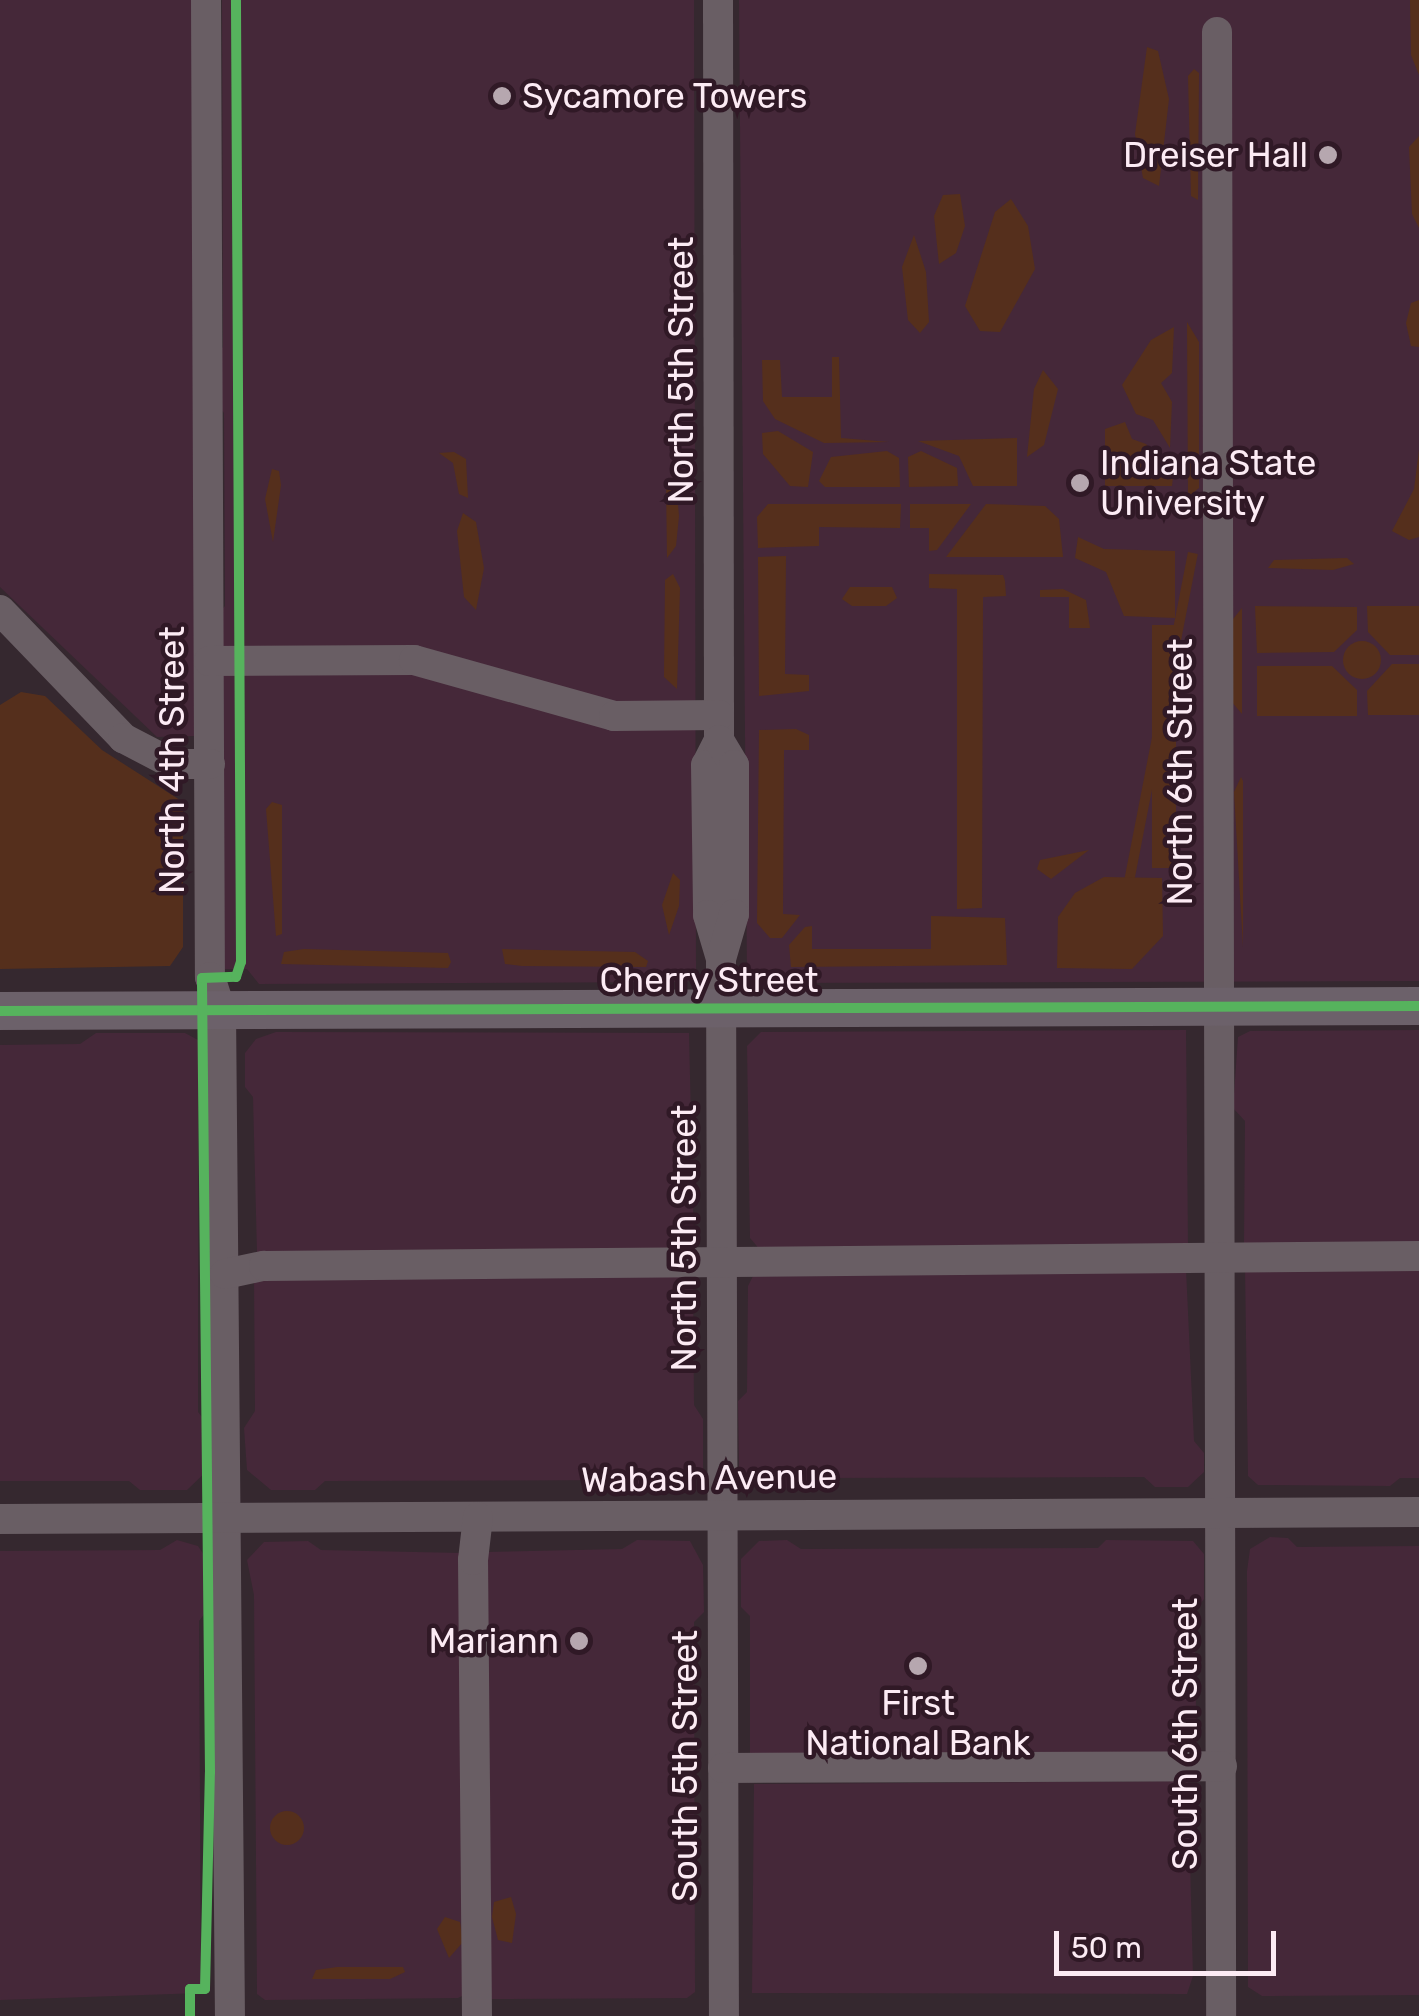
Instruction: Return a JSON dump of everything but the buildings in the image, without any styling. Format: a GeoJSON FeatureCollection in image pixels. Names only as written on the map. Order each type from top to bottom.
{"type":"FeatureCollection","features":[{"type":"Feature","properties":{"kind":"main road","name":"Cherry Street"},"geometry":{"type":"LineString","coordinates":[[0,1011],[1419,1006]]}},
{"type":"Feature","properties":{"kind":"street","name":"North 4th Street"},"geometry":{"type":"LineString","coordinates":[[206,0],[210,977],[221,1010],[230,2016]]}},
{"type":"Feature","properties":{"kind":"street","name":"North 5th Street"},"geometry":{"type":"LineString","coordinates":[[718,0],[720,728],[734,765],[734,914],[721,959],[720,1008],[722,1516]]}},
{"type":"Feature","properties":{"kind":"street","name":"North 6th Street"},"geometry":{"type":"LineString","coordinates":[[1217,32],[1218,1006],[1224,1512]]}},
{"type":"Feature","properties":{"kind":"street"},"geometry":{"type":"LineString","coordinates":[[0,610],[123,738],[173,764],[210,764]]}},
{"type":"Feature","properties":{"kind":"street"},"geometry":{"type":"LineString","coordinates":[[209,661],[414,660],[614,716],[720,728]]}},
{"type":"Feature","properties":{"kind":"street"},"geometry":{"type":"LineString","coordinates":[[225,1274],[264,1266],[1419,1256]]}},
{"type":"Feature","properties":{"kind":"street","name":"South 6th Street"},"geometry":{"type":"LineString","coordinates":[[1220,2016],[1224,1512]]}},
{"type":"Feature","properties":{"kind":"street","name":"Wabash Avenue"},"geometry":{"type":"LineString","coordinates":[[0,1519],[1419,1512]]}},
{"type":"Feature","properties":{"kind":"street","name":"South 5th Street"},"geometry":{"type":"LineString","coordinates":[[722,1516],[724,2016]]}},
{"type":"Feature","properties":{"kind":"street"},"geometry":{"type":"LineString","coordinates":[[477,2016],[472,1560],[478,1517]]}},
{"type":"Feature","properties":{"kind":"street"},"geometry":{"type":"LineString","coordinates":[[723,1768],[1222,1766]]}},
{"type":"Feature","properties":{"kind":"shaded area"},"geometry":{"type":"Polygon","coordinates":[[[0,0],[197,0],[195,736],[157,737],[0,587],[0,0]]]}},
{"type":"Feature","properties":{"kind":"shaded area"},"geometry":{"type":"Polygon","coordinates":[[[222,0],[694,0],[696,974],[687,982],[259,984],[247,969],[219,969],[215,617],[225,606],[224,413],[215,401],[215,356],[223,347],[222,0]]]}},
{"type":"Feature","properties":{"kind":"shaded area","name":"Indiana State University"},"geometry":{"type":"Polygon","coordinates":[[[739,0],[1419,0],[1419,981],[767,983],[747,977],[739,0]]]}},
{"type":"Feature","properties":{"kind":"shaded area"},"geometry":{"type":"Polygon","coordinates":[[[1410,0],[1419,0],[1419,75],[1411,55],[1410,0]]]}},
{"type":"Feature","properties":{"kind":"shaded area"},"geometry":{"type":"Polygon","coordinates":[[[1147,47],[1158,51],[1169,99],[1159,186],[1143,178],[1135,134],[1147,47]]]}},
{"type":"Feature","properties":{"kind":"shaded area"},"geometry":{"type":"Polygon","coordinates":[[[1194,69],[1199,73],[1198,200],[1191,196],[1188,76],[1194,69]]]}},
{"type":"Feature","properties":{"kind":"shaded area"},"geometry":{"type":"Polygon","coordinates":[[[1419,136],[1419,228],[1412,214],[1409,147],[1419,136]]]}},
{"type":"Feature","properties":{"kind":"shaded area"},"geometry":{"type":"Polygon","coordinates":[[[960,194],[965,226],[956,253],[939,264],[934,216],[943,195],[960,194]]]}},
{"type":"Feature","properties":{"kind":"shaded area"},"geometry":{"type":"Polygon","coordinates":[[[1011,199],[1028,226],[1035,269],[1000,332],[980,331],[965,306],[995,212],[1011,199]]]}},
{"type":"Feature","properties":{"kind":"shaded area"},"geometry":{"type":"Polygon","coordinates":[[[914,235],[926,272],[929,322],[920,333],[908,320],[902,267],[914,235]]]}},
{"type":"Feature","properties":{"kind":"shaded area"},"geometry":{"type":"Polygon","coordinates":[[[1419,300],[1419,347],[1411,346],[1406,323],[1411,303],[1419,300]]]}},
{"type":"Feature","properties":{"kind":"shaded area"},"geometry":{"type":"Polygon","coordinates":[[[1187,322],[1199,342],[1199,488],[1188,497],[1187,322]]]}},
{"type":"Feature","properties":{"kind":"shaded area"},"geometry":{"type":"Polygon","coordinates":[[[1174,327],[1172,373],[1161,383],[1172,402],[1170,448],[1153,420],[1136,414],[1122,385],[1151,340],[1174,327]]]}},
{"type":"Feature","properties":{"kind":"shaded area"},"geometry":{"type":"Polygon","coordinates":[[[832,357],[839,357],[841,438],[889,442],[824,443],[775,419],[763,401],[762,360],[780,360],[782,397],[832,397],[832,357]]]}},
{"type":"Feature","properties":{"kind":"shaded area"},"geometry":{"type":"Polygon","coordinates":[[[1043,370],[1058,389],[1044,445],[1027,457],[1034,389],[1043,370]]]}},
{"type":"Feature","properties":{"kind":"shaded area"},"geometry":{"type":"Polygon","coordinates":[[[1125,422],[1132,439],[1146,444],[1173,477],[1172,486],[1105,486],[1105,429],[1125,422]]]}},
{"type":"Feature","properties":{"kind":"shaded area"},"geometry":{"type":"Polygon","coordinates":[[[778,431],[813,452],[808,487],[790,486],[763,454],[762,433],[778,431]]]}},
{"type":"Feature","properties":{"kind":"shaded area"},"geometry":{"type":"Polygon","coordinates":[[[1017,438],[1017,486],[973,486],[959,456],[918,441],[1017,438]]]}},
{"type":"Feature","properties":{"kind":"shaded area"},"geometry":{"type":"Polygon","coordinates":[[[1419,450],[1419,537],[1409,540],[1392,531],[1414,489],[1419,450]]]}},
{"type":"Feature","properties":{"kind":"shaded area"},"geometry":{"type":"Polygon","coordinates":[[[887,451],[899,458],[900,487],[825,487],[819,481],[831,457],[887,451]]]}},
{"type":"Feature","properties":{"kind":"shaded area"},"geometry":{"type":"Polygon","coordinates":[[[921,451],[957,468],[958,486],[909,487],[908,457],[921,451]]]}},
{"type":"Feature","properties":{"kind":"shaded area"},"geometry":{"type":"Polygon","coordinates":[[[454,452],[466,459],[468,498],[459,494],[453,463],[439,453],[454,452]]]}},
{"type":"Feature","properties":{"kind":"shaded area"},"geometry":{"type":"Polygon","coordinates":[[[272,469],[279,471],[281,485],[273,542],[265,499],[272,469]]]}},
{"type":"Feature","properties":{"kind":"shaded area"},"geometry":{"type":"Polygon","coordinates":[[[666,479],[676,482],[679,516],[676,546],[667,558],[666,479]]]}},
{"type":"Feature","properties":{"kind":"shaded area"},"geometry":{"type":"Polygon","coordinates":[[[768,504],[901,504],[900,528],[819,527],[819,546],[758,548],[757,517],[768,504]]]}},
{"type":"Feature","properties":{"kind":"shaded area"},"geometry":{"type":"Polygon","coordinates":[[[910,504],[971,504],[937,550],[929,551],[929,528],[910,528],[910,504]]]}},
{"type":"Feature","properties":{"kind":"shaded area"},"geometry":{"type":"Polygon","coordinates":[[[986,504],[1045,506],[1059,519],[1063,557],[946,557],[986,504]]]}},
{"type":"Feature","properties":{"kind":"shaded area"},"geometry":{"type":"Polygon","coordinates":[[[463,513],[476,522],[484,568],[476,610],[464,597],[457,531],[463,513]]]}},
{"type":"Feature","properties":{"kind":"shaded area"},"geometry":{"type":"Polygon","coordinates":[[[1078,537],[1104,549],[1175,551],[1175,618],[1124,616],[1106,572],[1075,558],[1078,537]]]}},
{"type":"Feature","properties":{"kind":"shaded area"},"geometry":{"type":"Polygon","coordinates":[[[1188,552],[1198,554],[1123,940],[1113,938],[1188,552]]]}},
{"type":"Feature","properties":{"kind":"shaded area"},"geometry":{"type":"Polygon","coordinates":[[[786,556],[785,674],[809,675],[809,691],[759,696],[758,557],[786,556]]]}},
{"type":"Feature","properties":{"kind":"shaded area"},"geometry":{"type":"Polygon","coordinates":[[[1347,558],[1354,564],[1333,570],[1268,568],[1274,560],[1347,558]]]}},
{"type":"Feature","properties":{"kind":"shaded area"},"geometry":{"type":"Polygon","coordinates":[[[673,574],[680,588],[677,689],[664,677],[665,580],[673,574]]]}},
{"type":"Feature","properties":{"kind":"shaded area"},"geometry":{"type":"Polygon","coordinates":[[[929,574],[1003,575],[1005,581],[1006,596],[983,597],[982,908],[957,909],[957,589],[929,588],[929,574]]]}},
{"type":"Feature","properties":{"kind":"shaded area"},"geometry":{"type":"Polygon","coordinates":[[[850,587],[892,587],[897,598],[886,606],[852,606],[842,599],[850,587]]]}},
{"type":"Feature","properties":{"kind":"shaded area"},"geometry":{"type":"Polygon","coordinates":[[[1063,589],[1086,600],[1090,628],[1069,628],[1069,597],[1040,597],[1040,590],[1063,589]]]}},
{"type":"Feature","properties":{"kind":"shaded area"},"geometry":{"type":"Polygon","coordinates":[[[1255,606],[1357,607],[1357,630],[1334,652],[1257,653],[1255,606]]]}},
{"type":"Feature","properties":{"kind":"shaded area"},"geometry":{"type":"Polygon","coordinates":[[[1367,606],[1419,606],[1419,655],[1390,655],[1368,632],[1367,606]]]}},
{"type":"Feature","properties":{"kind":"shaded area"},"geometry":{"type":"Polygon","coordinates":[[[1242,608],[1242,714],[1231,701],[1229,624],[1242,608]]]}},
{"type":"Feature","properties":{"kind":"shaded area"},"geometry":{"type":"Polygon","coordinates":[[[1152,625],[1176,625],[1176,868],[1152,868],[1152,625]]]}},
{"type":"Feature","properties":{"kind":"shaded area"},"geometry":{"type":"Polygon","coordinates":[[[1362,641],[1376,646],[1381,660],[1376,674],[1362,679],[1348,674],[1343,660],[1348,646],[1362,641]]]}},
{"type":"Feature","properties":{"kind":"shaded area"},"geometry":{"type":"Polygon","coordinates":[[[1392,664],[1419,664],[1419,715],[1368,715],[1367,691],[1392,664]]]}},
{"type":"Feature","properties":{"kind":"shaded area"},"geometry":{"type":"Polygon","coordinates":[[[1257,666],[1332,666],[1357,690],[1357,716],[1257,716],[1257,666]]]}},
{"type":"Feature","properties":{"kind":"shaded area"},"geometry":{"type":"Polygon","coordinates":[[[21,692],[45,696],[102,750],[183,802],[183,947],[170,966],[0,969],[0,705],[21,692]]]}},
{"type":"Feature","properties":{"kind":"shaded area"},"geometry":{"type":"Polygon","coordinates":[[[796,729],[809,735],[809,750],[784,750],[783,914],[800,915],[782,938],[770,938],[757,923],[759,730],[796,729]]]}},
{"type":"Feature","properties":{"kind":"shaded area"},"geometry":{"type":"Polygon","coordinates":[[[1241,777],[1243,781],[1243,947],[1234,792],[1241,777]]]}},
{"type":"Feature","properties":{"kind":"shaded area"},"geometry":{"type":"Polygon","coordinates":[[[272,802],[282,805],[282,934],[276,936],[266,809],[272,802]]]}},
{"type":"Feature","properties":{"kind":"shaded area"},"geometry":{"type":"Polygon","coordinates":[[[1089,850],[1051,879],[1037,869],[1040,860],[1089,850]]]}},
{"type":"Feature","properties":{"kind":"shaded area"},"geometry":{"type":"Polygon","coordinates":[[[673,873],[680,880],[679,906],[669,935],[662,905],[673,873]]]}},
{"type":"Feature","properties":{"kind":"shaded area"},"geometry":{"type":"Polygon","coordinates":[[[1104,877],[1162,878],[1163,936],[1132,969],[1057,968],[1058,917],[1075,893],[1104,877]]]}},
{"type":"Feature","properties":{"kind":"shaded area"},"geometry":{"type":"Polygon","coordinates":[[[931,916],[1005,918],[1007,965],[791,967],[789,945],[805,927],[812,926],[812,949],[931,949],[931,916]]]}},
{"type":"Feature","properties":{"kind":"shaded area"},"geometry":{"type":"Polygon","coordinates":[[[304,949],[448,953],[451,962],[448,968],[281,964],[284,952],[304,949]]]}},
{"type":"Feature","properties":{"kind":"shaded area"},"geometry":{"type":"Polygon","coordinates":[[[502,949],[635,952],[648,961],[646,967],[522,966],[505,964],[502,949]]]}},
{"type":"Feature","properties":{"kind":"shaded area"},"geometry":{"type":"Polygon","coordinates":[[[1186,1030],[1188,1245],[761,1251],[750,1238],[747,1046],[761,1032],[1186,1030]]]}},
{"type":"Feature","properties":{"kind":"shaded area"},"geometry":{"type":"Polygon","coordinates":[[[1419,1030],[1419,1247],[1244,1243],[1245,1121],[1233,1108],[1238,1037],[1250,1031],[1419,1030]]]}},
{"type":"Feature","properties":{"kind":"shaded area"},"geometry":{"type":"Polygon","coordinates":[[[276,1032],[689,1033],[694,1248],[257,1253],[253,1097],[245,1087],[245,1053],[256,1039],[276,1032]]]}},
{"type":"Feature","properties":{"kind":"shaded area"},"geometry":{"type":"Polygon","coordinates":[[[96,1033],[185,1033],[198,1040],[198,1412],[206,1422],[209,1469],[187,1490],[140,1490],[129,1481],[0,1481],[0,1045],[80,1044],[96,1033]]]}},
{"type":"Feature","properties":{"kind":"shaded area"},"geometry":{"type":"Polygon","coordinates":[[[1419,1265],[1419,1478],[1400,1478],[1390,1486],[1258,1485],[1248,1476],[1245,1268],[1419,1265]]]}},
{"type":"Feature","properties":{"kind":"shaded area"},"geometry":{"type":"Polygon","coordinates":[[[1186,1269],[1194,1441],[1204,1453],[1204,1472],[1188,1487],[1155,1487],[1144,1477],[811,1478],[801,1488],[761,1488],[739,1470],[738,1401],[747,1392],[748,1286],[754,1274],[1186,1269]]]}},
{"type":"Feature","properties":{"kind":"shaded area"},"geometry":{"type":"Polygon","coordinates":[[[693,1276],[694,1405],[703,1419],[703,1468],[688,1486],[637,1489],[625,1480],[325,1481],[315,1490],[271,1490],[247,1470],[244,1428],[255,1411],[254,1278],[693,1276]]]}},
{"type":"Feature","properties":{"kind":"shaded area"},"geometry":{"type":"Polygon","coordinates":[[[1270,1537],[1288,1538],[1297,1547],[1419,1546],[1419,1995],[1262,1996],[1248,1987],[1247,1571],[1250,1549],[1270,1537]]]}},
{"type":"Feature","properties":{"kind":"shaded area"},"geometry":{"type":"Polygon","coordinates":[[[177,1540],[198,1546],[208,1561],[209,1608],[199,1621],[201,1993],[0,2000],[0,1551],[160,1550],[177,1540]]]}},
{"type":"Feature","properties":{"kind":"shaded area"},"geometry":{"type":"Polygon","coordinates":[[[637,1540],[690,1541],[703,1565],[704,1612],[694,1622],[695,1992],[687,1998],[491,1999],[485,1552],[622,1549],[637,1540]]]}},
{"type":"Feature","properties":{"kind":"shaded area"},"geometry":{"type":"Polygon","coordinates":[[[787,1540],[801,1549],[1098,1548],[1106,1540],[1193,1541],[1204,1554],[1204,1599],[1194,1611],[1197,1756],[750,1754],[750,1616],[741,1607],[741,1559],[759,1541],[787,1540]]]}},
{"type":"Feature","properties":{"kind":"shaded area"},"geometry":{"type":"Polygon","coordinates":[[[308,1541],[321,1550],[462,1553],[464,1995],[458,1998],[265,2000],[257,1994],[254,1595],[247,1560],[264,1542],[308,1541]]]}},
{"type":"Feature","properties":{"kind":"shaded area"},"geometry":{"type":"Polygon","coordinates":[[[1188,1781],[1193,1976],[1187,1994],[752,1993],[754,1784],[1188,1781]]]}},
{"type":"Feature","properties":{"kind":"shaded area"},"geometry":{"type":"Polygon","coordinates":[[[287,1811],[299,1816],[304,1828],[299,1840],[287,1845],[275,1840],[270,1828],[275,1816],[287,1811]]]}},
{"type":"Feature","properties":{"kind":"shaded area"},"geometry":{"type":"Polygon","coordinates":[[[511,1897],[516,1914],[512,1943],[498,1940],[492,1917],[494,1902],[511,1897]]]}},
{"type":"Feature","properties":{"kind":"shaded area"},"geometry":{"type":"Polygon","coordinates":[[[445,1917],[460,1922],[463,1942],[449,1958],[437,1929],[445,1917]]]}},
{"type":"Feature","properties":{"kind":"shaded area"},"geometry":{"type":"Polygon","coordinates":[[[403,1967],[405,1972],[390,1979],[312,1979],[316,1970],[403,1967]]]}},
{"type":"Feature","properties":{"kind":"cycle path"},"geometry":{"type":"LineString","coordinates":[[190,2016],[190,1989],[205,1989],[210,1772],[202,978],[236,977],[241,962],[236,0]]}},
{"type":"Feature","properties":{"kind":"cycle path"},"geometry":{"type":"LineString","coordinates":[[0,1011],[1419,1006]]}},
{"type":"Feature","properties":{"kind":"place","name":"Sycamore Towers"},"geometry":{"type":"Point","coordinates":[502,96]}},
{"type":"Feature","properties":{"kind":"place","name":"Dreiser Hall"},"geometry":{"type":"Point","coordinates":[1328,155]}},
{"type":"Feature","properties":{"kind":"place","name":"Indiana State University"},"geometry":{"type":"Point","coordinates":[1080,483]}},
{"type":"Feature","properties":{"kind":"place","name":"Mariann"},"geometry":{"type":"Point","coordinates":[579,1641]}},
{"type":"Feature","properties":{"kind":"place","name":"First National Bank"},"geometry":{"type":"Point","coordinates":[918,1666]}}]}
